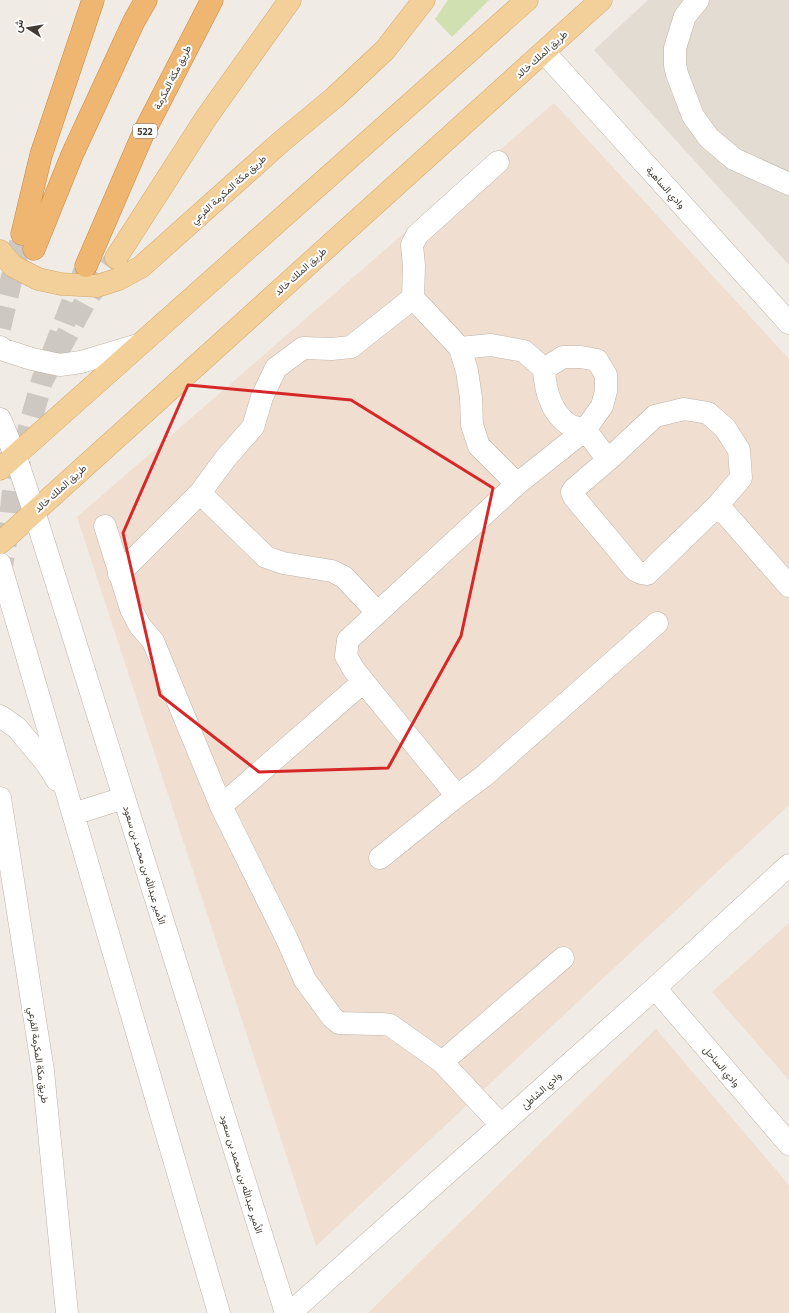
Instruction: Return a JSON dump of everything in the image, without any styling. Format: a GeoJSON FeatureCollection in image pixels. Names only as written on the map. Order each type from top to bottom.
{"type":"FeatureCollection","features":[{"type":"Feature","properties":{"kind":"highway"},"geometry":{"type":"LineString","coordinates":[[93,0],[41,155],[28,241],[72,155],[134,21],[146,0]]}},
{"type":"Feature","properties":{"kind":"highway","name":"طريق مكة المكرمة"},"geometry":{"type":"LineString","coordinates":[[86,266],[143,134],[212,0]]}},
{"type":"Feature","properties":{"kind":"main road"},"geometry":{"type":"LineString","coordinates":[[116,258],[206,118],[290,0]]}},
{"type":"Feature","properties":{"kind":"main road","name":"طريق مكة المكرمة الفرعي"},"geometry":{"type":"LineString","coordinates":[[0,251],[13,266],[38,279],[61,284],[97,286],[119,279],[140,267],[276,146],[341,91],[385,50],[424,0]]}},
{"type":"Feature","properties":{"kind":"main road"},"geometry":{"type":"LineString","coordinates":[[8,462],[527,0]]}},
{"type":"Feature","properties":{"kind":"main road","name":"طريق الملك خالد"},"geometry":{"type":"LineString","coordinates":[[0,543],[601,0]]}},
{"type":"Feature","properties":{"kind":"street"},"geometry":{"type":"LineString","coordinates":[[698,0],[685,16],[675,48],[674,64],[693,116],[709,138],[734,159],[789,184]]}},
{"type":"Feature","properties":{"kind":"street","name":"وادي الساهية"},"geometry":{"type":"LineString","coordinates":[[544,52],[789,323]]}},
{"type":"Feature","properties":{"kind":"street"},"geometry":{"type":"LineString","coordinates":[[498,162],[417,235],[412,245],[414,266],[413,298],[460,348],[467,371],[472,398],[472,425],[479,446],[517,484]]}},
{"type":"Feature","properties":{"kind":"street"},"geometry":{"type":"LineString","coordinates":[[119,574],[200,493],[225,459],[253,428],[262,397],[276,368],[303,348],[351,347],[413,298]]}},
{"type":"Feature","properties":{"kind":"street"},"geometry":{"type":"LineString","coordinates":[[0,347],[4,350],[32,359],[60,365],[81,362],[138,345]]}},
{"type":"Feature","properties":{"kind":"street"},"geometry":{"type":"LineString","coordinates":[[460,348],[491,345],[524,351],[544,368],[545,386],[550,403],[558,414],[568,425],[585,430],[608,460]]}},
{"type":"Feature","properties":{"kind":"street"},"geometry":{"type":"LineString","coordinates":[[458,796],[354,670],[346,656],[348,640],[517,484],[585,430],[602,406],[606,391],[606,375],[597,360],[581,357],[563,357],[544,368]]}},
{"type":"Feature","properties":{"kind":"street"},"geometry":{"type":"LineString","coordinates":[[684,409],[708,413],[724,428],[739,450],[741,478],[718,505],[647,574],[635,570],[572,495],[574,489],[608,460],[655,416],[684,409]]}},
{"type":"Feature","properties":{"kind":"street","name":"الأمير عبدالله بن محمد بن سعود"},"geometry":{"type":"LineString","coordinates":[[0,419],[8,462],[34,511],[286,1313]]}},
{"type":"Feature","properties":{"kind":"street"},"geometry":{"type":"LineString","coordinates":[[200,493],[266,557],[283,563],[332,571],[344,577],[377,612]]}},
{"type":"Feature","properties":{"kind":"street"},"geometry":{"type":"LineString","coordinates":[[718,505],[789,586]]}},
{"type":"Feature","properties":{"kind":"street"},"geometry":{"type":"LineString","coordinates":[[105,526],[131,609],[140,626],[153,641],[221,806],[286,937],[305,980],[332,1017],[339,1023],[390,1025],[442,1062],[501,1125]]}},
{"type":"Feature","properties":{"kind":"street"},"geometry":{"type":"LineString","coordinates":[[0,564],[219,1313]]}},
{"type":"Feature","properties":{"kind":"street"},"geometry":{"type":"LineString","coordinates":[[380,858],[484,776],[657,623]]}},
{"type":"Feature","properties":{"kind":"street"},"geometry":{"type":"LineString","coordinates":[[221,806],[363,682]]}},
{"type":"Feature","properties":{"kind":"street"},"geometry":{"type":"LineString","coordinates":[[0,716],[17,728],[42,758],[71,807]]}},
{"type":"Feature","properties":{"kind":"street","name":"طريق مكة المكرمة الفرعي"},"geometry":{"type":"LineString","coordinates":[[0,798],[42,1071],[67,1313]]}},
{"type":"Feature","properties":{"kind":"street"},"geometry":{"type":"LineString","coordinates":[[71,807],[124,798]]}},
{"type":"Feature","properties":{"kind":"street","name":"وادي الشاطئ"},"geometry":{"type":"LineString","coordinates":[[290,1313],[655,988],[789,865]]}},
{"type":"Feature","properties":{"kind":"street"},"geometry":{"type":"LineString","coordinates":[[442,1062],[563,958]]}},
{"type":"Feature","properties":{"kind":"street","name":"وادي الساحل"},"geometry":{"type":"LineString","coordinates":[[655,988],[789,1144]]}},
{"type":"Feature","properties":{"kind":"highlighted area"},"geometry":{"type":"Polygon","coordinates":[[[188,385],[351,400],[493,488],[461,636],[388,768],[259,772],[160,695],[123,533],[188,385]]]}},
{"type":"Feature","properties":{"kind":"shaded area"},"geometry":{"type":"Polygon","coordinates":[[[648,0],[789,0],[789,265],[594,50],[648,0]]]}},
{"type":"Feature","properties":{"kind":"shaded area"},"geometry":{"type":"Polygon","coordinates":[[[554,103],[789,359],[789,805],[316,1246],[77,517],[554,103]]]}},
{"type":"Feature","properties":{"kind":"shaded area"},"geometry":{"type":"Polygon","coordinates":[[[789,923],[789,1080],[712,992],[789,923]]]}},
{"type":"Feature","properties":{"kind":"shaded area"},"geometry":{"type":"Polygon","coordinates":[[[656,1029],[789,1185],[789,1313],[368,1313],[656,1029]]]}},
{"type":"Feature","properties":{"kind":"green space"},"geometry":{"type":"Polygon","coordinates":[[[448,0],[489,0],[452,37],[435,19],[448,0]]]}},
{"type":"Feature","properties":{"kind":"tunnel"},"geometry":{"type":"LineString","coordinates":[[0,328],[22,234]]}},
{"type":"Feature","properties":{"kind":"tunnel"},"geometry":{"type":"LineString","coordinates":[[42,381],[85,302],[116,258]]}},
{"type":"Feature","properties":{"kind":"tunnel"},"geometry":{"type":"LineString","coordinates":[[0,578],[10,518],[14,482],[42,381],[85,269]]}}]}
